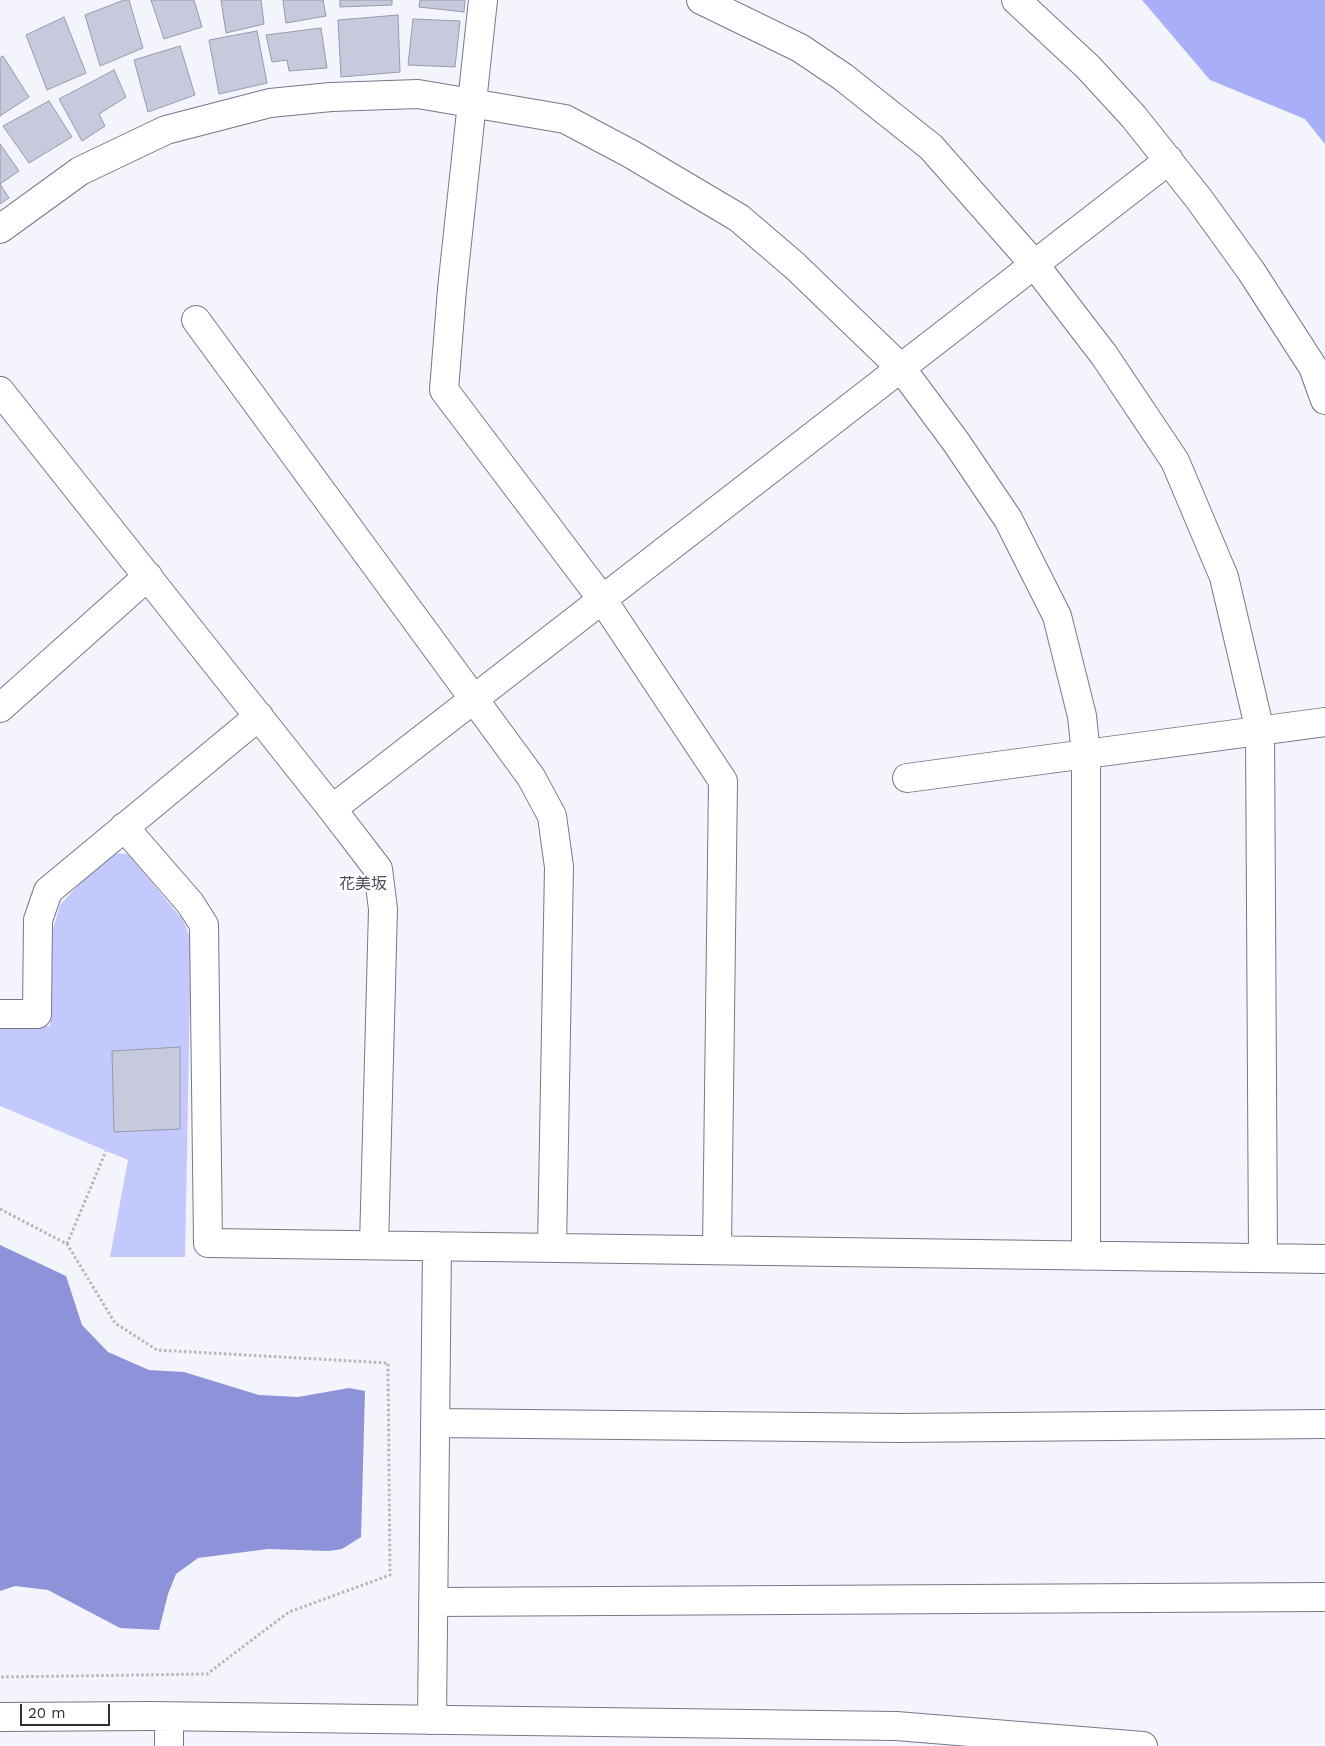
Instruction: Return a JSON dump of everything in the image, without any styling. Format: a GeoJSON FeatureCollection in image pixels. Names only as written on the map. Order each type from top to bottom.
{"type":"FeatureCollection","features":[{"type":"Feature","properties":{"kind":"street"},"geometry":{"type":"LineString","coordinates":[[483,0],[452,289],[444,390],[602,600],[723,781],[717,1249]]}},
{"type":"Feature","properties":{"kind":"street"},"geometry":{"type":"LineString","coordinates":[[701,0],[800,48],[888,111],[930,147],[1034,264],[1104,354],[1175,461],[1224,577],[1260,731],[1263,1258]]}},
{"type":"Feature","properties":{"kind":"street"},"geometry":{"type":"LineString","coordinates":[[1016,0],[1088,68],[1133,116],[1169,160],[1251,271],[1312,367],[1325,400]]}},
{"type":"Feature","properties":{"kind":"street"},"geometry":{"type":"LineString","coordinates":[[0,229],[80,171],[166,130],[270,103],[331,97],[418,94],[565,119],[631,154],[739,218],[795,266],[901,368],[956,442],[1008,519],[1057,616],[1082,716],[1086,754],[1086,1256]]}},
{"type":"Feature","properties":{"kind":"street"},"geometry":{"type":"LineString","coordinates":[[332,808],[1169,160]]}},
{"type":"Feature","properties":{"kind":"street"},"geometry":{"type":"LineString","coordinates":[[196,320],[472,700],[531,777],[552,816],[558,867],[552,1247]]}},
{"type":"Feature","properties":{"kind":"street"},"geometry":{"type":"LineString","coordinates":[[0,391],[332,808],[378,869],[383,909],[374,1245]]}},
{"type":"Feature","properties":{"kind":"street"},"geometry":{"type":"LineString","coordinates":[[0,708],[148,576]]}},
{"type":"Feature","properties":{"kind":"street"},"geometry":{"type":"LineString","coordinates":[[0,1014],[37,1014],[38,920],[48,891],[259,716]]}},
{"type":"Feature","properties":{"kind":"street"},"geometry":{"type":"LineString","coordinates":[[907,778],[1325,722]]}},
{"type":"Feature","properties":{"kind":"street"},"geometry":{"type":"LineString","coordinates":[[124,827],[190,903],[204,925],[208,1243],[1325,1259]]}},
{"type":"Feature","properties":{"kind":"street"},"geometry":{"type":"LineString","coordinates":[[432,1720],[437,1246]]}},
{"type":"Feature","properties":{"kind":"street"},"geometry":{"type":"LineString","coordinates":[[435,1423],[900,1428],[1325,1424]]}},
{"type":"Feature","properties":{"kind":"street"},"geometry":{"type":"LineString","coordinates":[[433,1602],[1325,1597]]}},
{"type":"Feature","properties":{"kind":"street"},"geometry":{"type":"LineString","coordinates":[[169,1717],[169,1746]]}},
{"type":"Feature","properties":{"kind":"street"},"geometry":{"type":"LineString","coordinates":[[0,1718],[169,1717],[432,1720],[1143,1746]]}},
{"type":"Feature","properties":{"kind":"path"},"geometry":{"type":"LineString","coordinates":[[67,1244],[106,1151]]}},
{"type":"Feature","properties":{"kind":"path"},"geometry":{"type":"LineString","coordinates":[[0,1209],[67,1244],[114,1323],[157,1350],[388,1363],[390,1576],[289,1612],[207,1674],[0,1677]]}},
{"type":"Feature","properties":{"kind":"shaded area"},"geometry":{"type":"Polygon","coordinates":[[[1142,0],[1325,0],[1325,144],[1305,119],[1210,80],[1142,0]]]}},
{"type":"Feature","properties":{"kind":"shaded area"},"geometry":{"type":"Polygon","coordinates":[[[114,853],[128,854],[183,920],[191,940],[185,1257],[110,1257],[128,1160],[0,1106],[0,1027],[50,1026],[51,935],[60,905],[81,882],[114,853]]]}},
{"type":"Feature","properties":{"kind":"shaded area"},"geometry":{"type":"Polygon","coordinates":[[[0,1245],[66,1276],[82,1325],[108,1352],[149,1370],[184,1372],[259,1395],[298,1397],[349,1388],[365,1391],[361,1537],[342,1549],[329,1551],[268,1549],[198,1558],[176,1574],[168,1594],[159,1630],[120,1628],[48,1590],[15,1586],[0,1591],[0,1245]]]}},
{"type":"Feature","properties":{"kind":"building"},"geometry":{"type":"Polygon","coordinates":[[[124,0],[129,0],[143,48],[100,66],[85,15],[124,0]]]}},
{"type":"Feature","properties":{"kind":"building"},"geometry":{"type":"Polygon","coordinates":[[[151,0],[194,0],[202,27],[164,39],[151,0]]]}},
{"type":"Feature","properties":{"kind":"building"},"geometry":{"type":"Polygon","coordinates":[[[221,0],[261,0],[264,24],[226,33],[221,0]]]}},
{"type":"Feature","properties":{"kind":"building"},"geometry":{"type":"Polygon","coordinates":[[[283,0],[323,0],[326,16],[286,23],[283,0]]]}},
{"type":"Feature","properties":{"kind":"building"},"geometry":{"type":"Polygon","coordinates":[[[340,0],[392,0],[392,5],[340,7],[340,0]]]}},
{"type":"Feature","properties":{"kind":"building"},"geometry":{"type":"Polygon","coordinates":[[[420,0],[465,0],[464,12],[419,7],[420,0]]]}},
{"type":"Feature","properties":{"kind":"building"},"geometry":{"type":"Polygon","coordinates":[[[398,15],[400,72],[341,77],[338,20],[398,15]]]}},
{"type":"Feature","properties":{"kind":"building"},"geometry":{"type":"Polygon","coordinates":[[[64,17],[86,73],[47,90],[26,35],[64,17]]]}},
{"type":"Feature","properties":{"kind":"building"},"geometry":{"type":"Polygon","coordinates":[[[413,19],[460,21],[455,67],[408,65],[413,19]]]}},
{"type":"Feature","properties":{"kind":"building"},"geometry":{"type":"Polygon","coordinates":[[[321,28],[327,68],[289,71],[287,60],[272,62],[266,35],[321,28]]]}},
{"type":"Feature","properties":{"kind":"building"},"geometry":{"type":"Polygon","coordinates":[[[257,31],[267,83],[219,94],[209,40],[257,31]]]}},
{"type":"Feature","properties":{"kind":"building"},"geometry":{"type":"Polygon","coordinates":[[[180,46],[195,95],[148,112],[134,60],[180,46]]]}},
{"type":"Feature","properties":{"kind":"building"},"geometry":{"type":"Polygon","coordinates":[[[3,56],[29,97],[0,116],[0,58],[3,56]]]}},
{"type":"Feature","properties":{"kind":"building"},"geometry":{"type":"Polygon","coordinates":[[[114,70],[126,97],[99,114],[105,126],[82,141],[59,99],[114,70]]]}},
{"type":"Feature","properties":{"kind":"building"},"geometry":{"type":"Polygon","coordinates":[[[49,101],[72,137],[29,163],[3,126],[49,101]]]}},
{"type":"Feature","properties":{"kind":"building"},"geometry":{"type":"Polygon","coordinates":[[[0,144],[19,171],[0,184],[0,144]]]}},
{"type":"Feature","properties":{"kind":"building"},"geometry":{"type":"Polygon","coordinates":[[[0,184],[9,198],[0,204],[0,184]]]}},
{"type":"Feature","properties":{"kind":"building"},"geometry":{"type":"Polygon","coordinates":[[[180,1047],[180,1129],[114,1132],[112,1051],[180,1047]]]}},
{"type":"Feature","properties":{"kind":"district","name":"花美坂"},"geometry":{"type":"Point","coordinates":[363,884]}}]}
